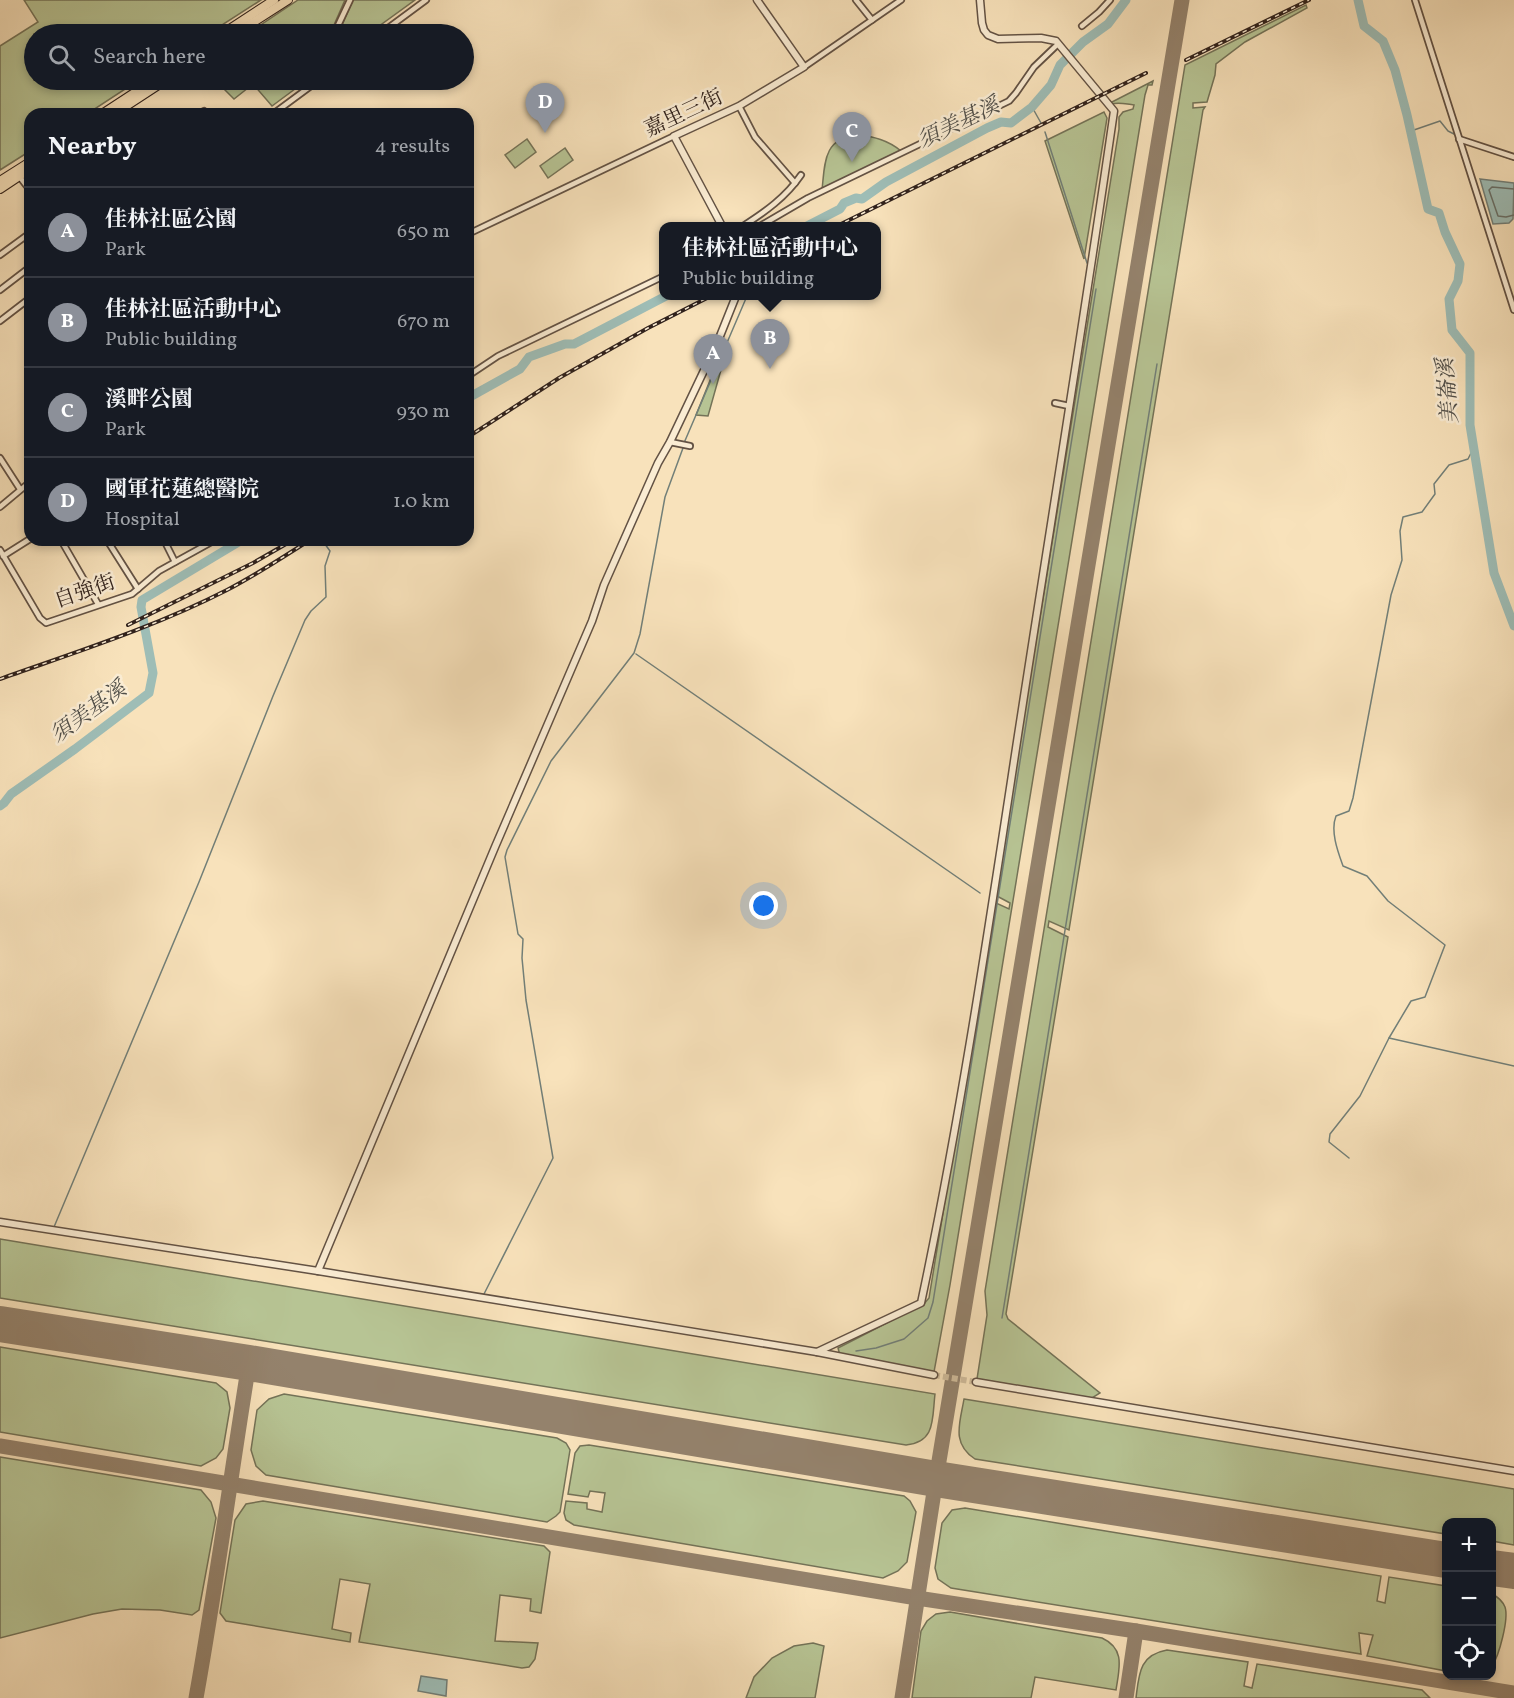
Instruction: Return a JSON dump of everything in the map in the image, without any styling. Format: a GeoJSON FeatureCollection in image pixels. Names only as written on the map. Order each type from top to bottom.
{"type":"FeatureCollection","features":[{"type":"Feature","properties":{"kind":"main road"},"geometry":{"type":"LineString","coordinates":[[237,24],[274,0]]}},
{"type":"Feature","properties":{"kind":"main road"},"geometry":{"type":"LineString","coordinates":[[251,24],[288,0]]}},
{"type":"Feature","properties":{"kind":"main road"},"geometry":{"type":"LineString","coordinates":[[111,108],[139,90]]}},
{"type":"Feature","properties":{"kind":"main road"},"geometry":{"type":"LineString","coordinates":[[123,108],[151,90]]}},
{"type":"Feature","properties":{"kind":"main road"},"geometry":{"type":"LineString","coordinates":[[0,189],[24,168]]}},
{"type":"Feature","properties":{"kind":"main road"},"geometry":{"type":"LineString","coordinates":[[0,181],[24,172]]}},
{"type":"Feature","properties":{"kind":"street"},"geometry":{"type":"LineString","coordinates":[[339,24],[350,0]]}},
{"type":"Feature","properties":{"kind":"street"},"geometry":{"type":"LineString","coordinates":[[394,24],[426,0]]}},
{"type":"Feature","properties":{"kind":"street"},"geometry":{"type":"LineString","coordinates":[[757,0],[804,67]]}},
{"type":"Feature","properties":{"kind":"street"},"geometry":{"type":"LineString","coordinates":[[856,0],[872,20]]}},
{"type":"Feature","properties":{"kind":"street","name":"嘉里三街"},"geometry":{"type":"LineString","coordinates":[[474,231],[739,106],[804,67],[901,0]]}},
{"type":"Feature","properties":{"kind":"street"},"geometry":{"type":"LineString","coordinates":[[817,1352],[921,1303],[942,1205],[995,886],[1114,111],[1056,41],[1041,38],[998,39],[988,35],[982,23],[980,0]]}},
{"type":"Feature","properties":{"kind":"street"},"geometry":{"type":"LineString","coordinates":[[1099,12],[1104,0]]}},
{"type":"Feature","properties":{"kind":"street"},"geometry":{"type":"LineString","coordinates":[[1082,26],[1110,0]]}},
{"type":"Feature","properties":{"kind":"street"},"geometry":{"type":"LineString","coordinates":[[1415,0],[1514,310]]}},
{"type":"Feature","properties":{"kind":"street"},"geometry":{"type":"LineString","coordinates":[[767,222],[808,198],[1009,100],[1034,67],[1060,47]]}},
{"type":"Feature","properties":{"kind":"street"},"geometry":{"type":"LineString","coordinates":[[280,108],[303,90]]}},
{"type":"Feature","properties":{"kind":"street"},"geometry":{"type":"LineString","coordinates":[[739,106],[755,136],[795,183]]}},
{"type":"Feature","properties":{"kind":"street"},"geometry":{"type":"LineString","coordinates":[[674,136],[720,222]]}},
{"type":"Feature","properties":{"kind":"street"},"geometry":{"type":"LineString","coordinates":[[1459,139],[1514,157]]}},
{"type":"Feature","properties":{"kind":"street"},"geometry":{"type":"LineString","coordinates":[[18,174],[24,182]]}},
{"type":"Feature","properties":{"kind":"street"},"geometry":{"type":"LineString","coordinates":[[749,222],[768,210],[801,175]]}},
{"type":"Feature","properties":{"kind":"street"},"geometry":{"type":"LineString","coordinates":[[0,255],[24,237]]}},
{"type":"Feature","properties":{"kind":"street"},"geometry":{"type":"LineString","coordinates":[[0,290],[24,272]]}},
{"type":"Feature","properties":{"kind":"street"},"geometry":{"type":"LineString","coordinates":[[474,372],[498,356],[659,278]]}},
{"type":"Feature","properties":{"kind":"street"},"geometry":{"type":"LineString","coordinates":[[318,1271],[592,621],[604,585],[658,463],[718,341],[734,300]]}},
{"type":"Feature","properties":{"kind":"street"},"geometry":{"type":"LineString","coordinates":[[0,321],[24,303]]}},
{"type":"Feature","properties":{"kind":"street"},"geometry":{"type":"LineString","coordinates":[[1055,403],[1069,406]]}},
{"type":"Feature","properties":{"kind":"street"},"geometry":{"type":"LineString","coordinates":[[670,442],[690,446]]}},
{"type":"Feature","properties":{"kind":"street"},"geometry":{"type":"LineString","coordinates":[[0,458],[20,489]]}},
{"type":"Feature","properties":{"kind":"street"},"geometry":{"type":"LineString","coordinates":[[0,507],[24,486]]}},
{"type":"Feature","properties":{"kind":"street"},"geometry":{"type":"LineString","coordinates":[[3,556],[24,543]]}},
{"type":"Feature","properties":{"kind":"street"},"geometry":{"type":"LineString","coordinates":[[64,546],[98,604]]}},
{"type":"Feature","properties":{"kind":"street"},"geometry":{"type":"LineString","coordinates":[[111,546],[138,589]]}},
{"type":"Feature","properties":{"kind":"street"},"geometry":{"type":"LineString","coordinates":[[167,546],[175,562]]}},
{"type":"Feature","properties":{"kind":"street","name":"自強街"},"geometry":{"type":"LineString","coordinates":[[0,550],[40,618],[46,623],[132,594],[159,571],[204,546]]}},
{"type":"Feature","properties":{"kind":"street"},"geometry":{"type":"LineString","coordinates":[[0,1222],[817,1352],[934,1375]]}},
{"type":"Feature","properties":{"kind":"street"},"geometry":{"type":"LineString","coordinates":[[976,1382],[1514,1471]]}},
{"type":"Feature","properties":{"kind":"green space"},"geometry":{"type":"Polygon","coordinates":[[[24,0],[261,0],[224,24],[35,24],[38,22],[24,0]]]}},
{"type":"Feature","properties":{"kind":"green space"},"geometry":{"type":"Polygon","coordinates":[[[298,0],[345,0],[334,24],[262,24],[298,0]]]}},
{"type":"Feature","properties":{"kind":"green space"},"geometry":{"type":"Polygon","coordinates":[[[353,0],[415,0],[382,24],[342,24],[353,0]]]}},
{"type":"Feature","properties":{"kind":"green space"},"geometry":{"type":"Polygon","coordinates":[[[1306,5],[1307,8],[1245,42],[1216,64],[1207,102],[1193,103],[1193,108],[1205,107],[1069,930],[1049,921],[1048,927],[1068,937],[1006,1314],[1008,1319],[1100,1393],[1092,1398],[977,1379],[987,1315],[985,1291],[1185,65],[1306,5]]]}},
{"type":"Feature","properties":{"kind":"green space"},"geometry":{"type":"Polygon","coordinates":[[[24,31],[24,90],[124,90],[96,108],[24,108],[24,155],[0,170],[0,46],[24,31]]]}},
{"type":"Feature","properties":{"kind":"green space"},"geometry":{"type":"Polygon","coordinates":[[[1153,81],[1152,85],[1148,85],[1145,95],[934,1372],[840,1356],[838,1348],[924,1304],[929,1298],[994,902],[1009,909],[1010,903],[995,895],[1119,129],[1119,117],[1123,112],[1133,109],[1134,105],[1110,103],[1153,81]]]}},
{"type":"Feature","properties":{"kind":"green space"},"geometry":{"type":"Polygon","coordinates":[[[225,90],[245,90],[234,99],[225,90]]]}},
{"type":"Feature","properties":{"kind":"green space"},"geometry":{"type":"Polygon","coordinates":[[[258,90],[294,90],[272,106],[258,90]]]}},
{"type":"Feature","properties":{"kind":"green space"},"geometry":{"type":"Polygon","coordinates":[[[1104,112],[1107,118],[1084,259],[1045,141],[1104,112]]]}},
{"type":"Feature","properties":{"kind":"green space"},"geometry":{"type":"Polygon","coordinates":[[[857,134],[880,139],[901,151],[822,190],[825,162],[832,147],[838,141],[857,134]]]}},
{"type":"Feature","properties":{"kind":"green space"},"geometry":{"type":"Polygon","coordinates":[[[527,139],[536,152],[515,168],[505,155],[527,139]]]}},
{"type":"Feature","properties":{"kind":"green space"},"geometry":{"type":"Polygon","coordinates":[[[565,148],[573,160],[548,178],[540,166],[565,148]]]}},
{"type":"Feature","properties":{"kind":"green space"},"geometry":{"type":"Polygon","coordinates":[[[722,351],[726,352],[708,416],[696,415],[722,351]]]}},
{"type":"Feature","properties":{"kind":"green space"},"geometry":{"type":"Polygon","coordinates":[[[0,1239],[935,1394],[931,1428],[923,1439],[906,1445],[0,1298],[0,1239]]]}},
{"type":"Feature","properties":{"kind":"green space"},"geometry":{"type":"Polygon","coordinates":[[[0,1347],[216,1383],[227,1392],[230,1408],[223,1449],[216,1458],[201,1466],[0,1432],[0,1347]]]}},
{"type":"Feature","properties":{"kind":"green space"},"geometry":{"type":"Polygon","coordinates":[[[284,1394],[557,1438],[566,1443],[570,1450],[560,1512],[547,1522],[266,1475],[256,1466],[251,1450],[257,1410],[269,1399],[284,1394]]]}},
{"type":"Feature","properties":{"kind":"green space"},"geometry":{"type":"Polygon","coordinates":[[[964,1399],[1514,1489],[1514,1545],[1496,1542],[1496,1518],[1442,1518],[1442,1533],[975,1459],[967,1453],[963,1446],[959,1424],[964,1399]]]}},
{"type":"Feature","properties":{"kind":"green space"},"geometry":{"type":"Polygon","coordinates":[[[589,1445],[904,1496],[916,1512],[907,1562],[898,1571],[883,1578],[574,1525],[566,1520],[564,1513],[566,1501],[587,1503],[587,1509],[602,1512],[605,1493],[590,1491],[588,1497],[568,1494],[575,1453],[580,1446],[589,1445]]]}},
{"type":"Feature","properties":{"kind":"green space"},"geometry":{"type":"Polygon","coordinates":[[[0,1457],[201,1490],[211,1502],[216,1518],[199,1610],[192,1615],[160,1610],[122,1609],[93,1614],[0,1638],[0,1457]]]}},
{"type":"Feature","properties":{"kind":"green space"},"geometry":{"type":"Polygon","coordinates":[[[263,1501],[544,1546],[550,1552],[541,1613],[530,1611],[531,1599],[500,1595],[495,1641],[538,1643],[535,1659],[529,1667],[522,1668],[359,1642],[370,1584],[340,1579],[332,1629],[351,1633],[350,1642],[226,1621],[220,1613],[235,1520],[246,1504],[263,1501]]]}},
{"type":"Feature","properties":{"kind":"green space"},"geometry":{"type":"Polygon","coordinates":[[[965,1508],[1381,1576],[1377,1601],[1385,1603],[1389,1577],[1442,1585],[1442,1670],[1367,1656],[1373,1635],[1359,1633],[1361,1654],[951,1588],[938,1579],[935,1568],[942,1523],[952,1510],[965,1508]]]}},
{"type":"Feature","properties":{"kind":"green space"},"geometry":{"type":"Polygon","coordinates":[[[1496,1597],[1503,1602],[1506,1613],[1496,1658],[1496,1597]]]}},
{"type":"Feature","properties":{"kind":"green space"},"geometry":{"type":"Polygon","coordinates":[[[950,1612],[1102,1638],[1115,1648],[1118,1654],[1116,1690],[1035,1677],[1031,1698],[912,1698],[921,1631],[927,1621],[936,1614],[950,1612]]]}},
{"type":"Feature","properties":{"kind":"green space"},"geometry":{"type":"Polygon","coordinates":[[[813,1643],[824,1646],[815,1698],[746,1698],[754,1677],[772,1658],[794,1646],[813,1643]]]}},
{"type":"Feature","properties":{"kind":"green space"},"geometry":{"type":"Polygon","coordinates":[[[1167,1650],[1248,1662],[1244,1686],[1252,1688],[1257,1664],[1422,1690],[1430,1698],[1136,1698],[1142,1667],[1151,1656],[1167,1650]]]}},
{"type":"Feature","properties":{"kind":"water"},"geometry":{"type":"Polygon","coordinates":[[[1480,179],[1514,183],[1513,219],[1509,223],[1493,224],[1480,179]]]}},
{"type":"Feature","properties":{"kind":"water"},"geometry":{"type":"Polygon","coordinates":[[[421,1676],[447,1680],[446,1696],[418,1691],[421,1676]]]}},
{"type":"Feature","properties":{"kind":"waterway","name":"須美基溪"},"geometry":{"type":"LineString","coordinates":[[815,222],[840,209],[844,203],[856,198],[862,199],[886,182],[987,128],[1001,122],[1011,123],[1032,107],[1051,85],[1060,65],[1083,42],[1108,24],[1126,0]]}},
{"type":"Feature","properties":{"kind":"waterway","name":"美崙溪"},"geometry":{"type":"LineString","coordinates":[[1358,0],[1364,26],[1383,41],[1395,70],[1428,209],[1439,213],[1460,264],[1458,281],[1449,299],[1452,330],[1470,353],[1470,425],[1494,573],[1514,626]]}},
{"type":"Feature","properties":{"kind":"waterway"},"geometry":{"type":"LineString","coordinates":[[1032,107],[1041,123]]}},
{"type":"Feature","properties":{"kind":"waterway"},"geometry":{"type":"LineString","coordinates":[[1411,131],[1440,121],[1448,131],[1454,134]]}},
{"type":"Feature","properties":{"kind":"waterway"},"geometry":{"type":"LineString","coordinates":[[1045,132],[1087,263]]}},
{"type":"Feature","properties":{"kind":"waterway"},"geometry":{"type":"LineString","coordinates":[[1465,143],[1514,160]]}},
{"type":"Feature","properties":{"kind":"waterway"},"geometry":{"type":"LineString","coordinates":[[856,1351],[876,1348],[904,1339],[928,1318],[933,1302],[1096,289]]}},
{"type":"Feature","properties":{"kind":"waterway","name":"須美基溪"},"geometry":{"type":"LineString","coordinates":[[474,395],[520,369],[529,357],[565,344],[574,344],[659,300]]}},
{"type":"Feature","properties":{"kind":"waterway"},"geometry":{"type":"LineString","coordinates":[[684,443],[745,300]]}},
{"type":"Feature","properties":{"kind":"waterway"},"geometry":{"type":"LineString","coordinates":[[1002,1318],[1157,364]]}},
{"type":"Feature","properties":{"kind":"waterway"},"geometry":{"type":"LineString","coordinates":[[1349,1158],[1329,1142],[1330,1134],[1360,1096],[1389,1038],[1411,1001],[1425,997],[1445,945],[1388,901],[1367,876],[1343,866],[1335,841],[1334,822],[1336,816],[1349,811],[1353,798],[1391,595],[1402,560],[1400,531],[1403,517],[1422,512],[1435,494],[1434,484],[1449,465],[1468,459],[1474,447]]}},
{"type":"Feature","properties":{"kind":"waterway"},"geometry":{"type":"LineString","coordinates":[[484,1294],[553,1158],[526,1000],[522,958],[523,939],[518,934],[505,857],[551,761],[634,653],[640,634],[665,497],[683,448]]}},
{"type":"Feature","properties":{"kind":"waterway","name":"須美基溪"},"geometry":{"type":"LineString","coordinates":[[0,806],[11,794],[149,693],[153,673],[141,607],[142,600],[232,546]]}},
{"type":"Feature","properties":{"kind":"waterway"},"geometry":{"type":"LineString","coordinates":[[54,1227],[199,882],[305,620],[326,597],[325,566],[330,551],[326,546]]}},
{"type":"Feature","properties":{"kind":"waterway"},"geometry":{"type":"LineString","coordinates":[[636,654],[980,893]]}},
{"type":"Feature","properties":{"kind":"waterway"},"geometry":{"type":"LineString","coordinates":[[1389,1038],[1514,1066]]}},
{"type":"Feature","properties":{"kind":"taxiway"},"geometry":{"type":"LineString","coordinates":[[902,1698],[936,1479],[1182,0]]}},
{"type":"Feature","properties":{"kind":"taxiway"},"geometry":{"type":"LineString","coordinates":[[196,1698],[249,1363]]}},
{"type":"Feature","properties":{"kind":"taxiway"},"geometry":{"type":"LineString","coordinates":[[0,1446],[917,1598],[1136,1631],[1514,1693]]}},
{"type":"Feature","properties":{"kind":"taxiway"},"geometry":{"type":"LineString","coordinates":[[1126,1698],[1136,1631]]}},
{"type":"Feature","properties":{"kind":"runway"},"geometry":{"type":"LineString","coordinates":[[0,1324],[249,1363],[936,1479],[1442,1559]]}},
{"type":"Feature","properties":{"kind":"runway"},"geometry":{"type":"LineString","coordinates":[[1496,1569],[1514,1571]]}},
{"type":"Feature","properties":{"kind":"tunnel"},"geometry":{"type":"LineString","coordinates":[[934,1375],[976,1382]]}},
{"type":"Feature","properties":{"kind":"railway"},"geometry":{"type":"LineString","coordinates":[[1186,60],[1309,0]]}},
{"type":"Feature","properties":{"kind":"railway"},"geometry":{"type":"LineString","coordinates":[[845,222],[1146,73]]}},
{"type":"Feature","properties":{"kind":"railway"},"geometry":{"type":"LineString","coordinates":[[474,433],[559,378],[703,300]]}},
{"type":"Feature","properties":{"kind":"railway"},"geometry":{"type":"LineString","coordinates":[[128,625],[283,546]]}},
{"type":"Feature","properties":{"kind":"railway"},"geometry":{"type":"LineString","coordinates":[[0,679],[172,616],[227,590],[300,546]]}},
{"type":"Feature","properties":{"kind":"place","name":"國軍花蓮總醫院"},"geometry":{"type":"Point","coordinates":[545,133]}},
{"type":"Feature","properties":{"kind":"place","name":"溪畔公園"},"geometry":{"type":"Point","coordinates":[852,162]}},
{"type":"Feature","properties":{"kind":"place","name":"佳林社區活動中心"},"geometry":{"type":"Point","coordinates":[770,369]}},
{"type":"Feature","properties":{"kind":"place","name":"佳林社區公園"},"geometry":{"type":"Point","coordinates":[713,384]}}]}
